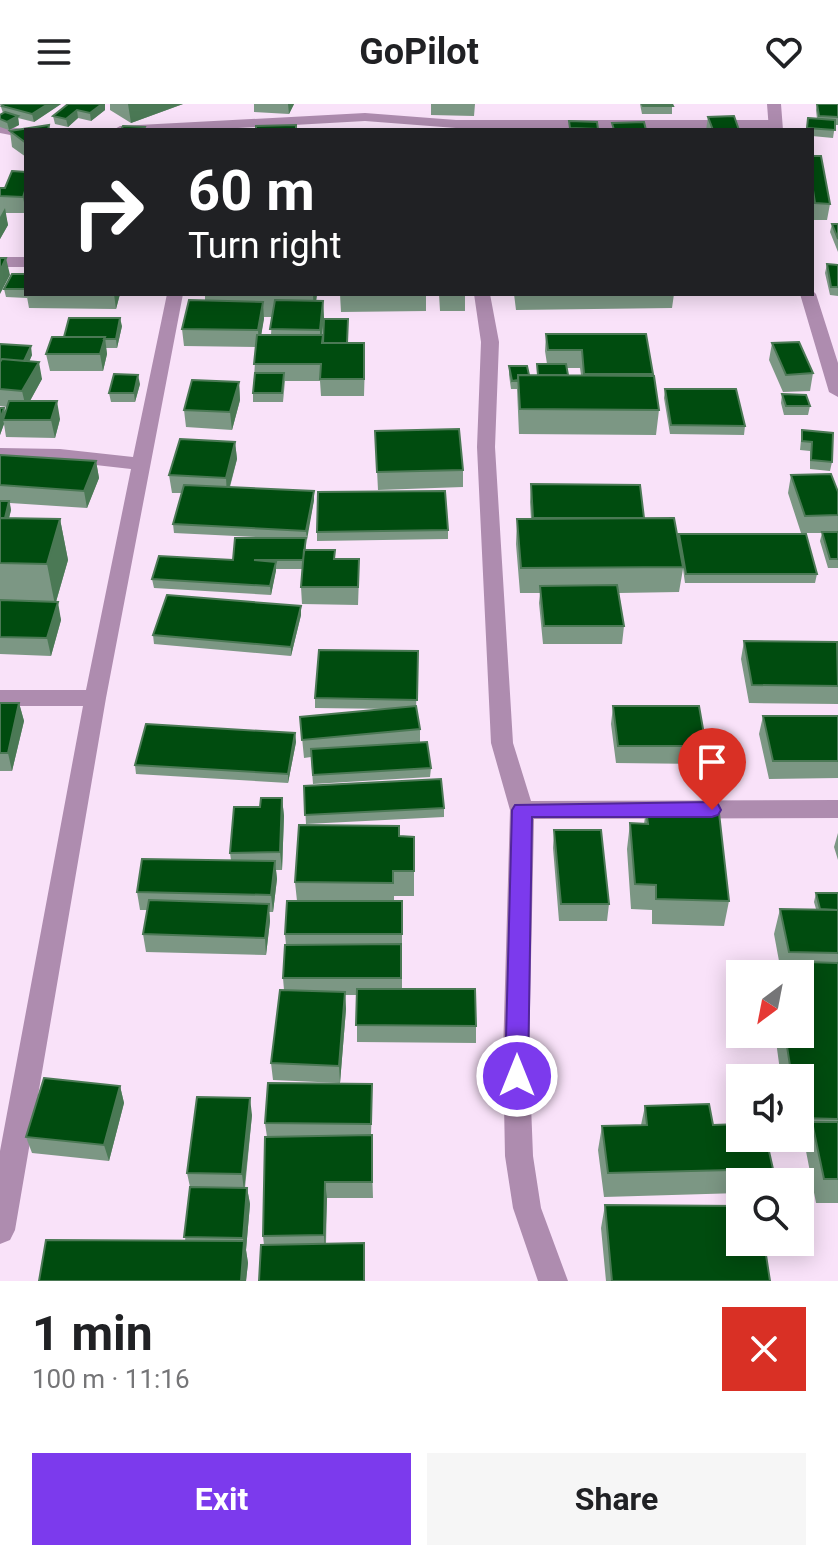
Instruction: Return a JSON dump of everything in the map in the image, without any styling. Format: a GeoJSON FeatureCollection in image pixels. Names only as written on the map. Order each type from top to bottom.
{"type":"FeatureCollection","features":[{"type":"Feature","properties":{"kind":"street"},"geometry":{"type":"LineString","coordinates":[[158,128],[369,117],[456,124],[776,127],[774,104]]}},
{"type":"Feature","properties":{"kind":"street"},"geometry":{"type":"LineString","coordinates":[[0,129],[24,134]]}},
{"type":"Feature","properties":{"kind":"street"},"geometry":{"type":"LineString","coordinates":[[0,262],[24,262]]}},
{"type":"Feature","properties":{"kind":"street"},"geometry":{"type":"LineString","coordinates":[[0,1230],[95,698],[175,296]]}},
{"type":"Feature","properties":{"kind":"street"},"geometry":{"type":"LineString","coordinates":[[482,296],[490,342],[486,447],[502,743],[522,810],[516,1054],[519,1156],[527,1208],[553,1281]]}},
{"type":"Feature","properties":{"kind":"street"},"geometry":{"type":"LineString","coordinates":[[809,296],[838,392]]}},
{"type":"Feature","properties":{"kind":"street"},"geometry":{"type":"LineString","coordinates":[[0,454],[60,455],[141,464]]}},
{"type":"Feature","properties":{"kind":"street"},"geometry":{"type":"LineString","coordinates":[[0,698],[95,698]]}},
{"type":"Feature","properties":{"kind":"street"},"geometry":{"type":"LineString","coordinates":[[522,810],[838,809]]}},
{"type":"Feature","properties":{"kind":"building"},"geometry":{"type":"Polygon","coordinates":[[[48,104],[32,114],[2,106],[48,104]]]}},
{"type":"Feature","properties":{"kind":"building"},"geometry":{"type":"Polygon","coordinates":[[[68,104],[102,104],[90,113],[77,110],[66,119],[53,116],[68,104]]]}},
{"type":"Feature","properties":{"kind":"building"},"geometry":{"type":"Polygon","coordinates":[[[672,104],[673,106],[643,106],[672,104]]]}},
{"type":"Feature","properties":{"kind":"building"},"geometry":{"type":"Polygon","coordinates":[[[817,104],[838,104],[838,117],[819,116],[817,104]]]}},
{"type":"Feature","properties":{"kind":"building"},"geometry":{"type":"Polygon","coordinates":[[[5,112],[18,116],[7,122],[0,119],[5,112]]]}},
{"type":"Feature","properties":{"kind":"building"},"geometry":{"type":"Polygon","coordinates":[[[734,116],[738,128],[712,128],[708,117],[734,116]]]}},
{"type":"Feature","properties":{"kind":"building"},"geometry":{"type":"Polygon","coordinates":[[[808,118],[835,120],[835,130],[807,128],[808,118]]]}},
{"type":"Feature","properties":{"kind":"building"},"geometry":{"type":"Polygon","coordinates":[[[569,121],[597,122],[598,128],[570,128],[569,121]]]}},
{"type":"Feature","properties":{"kind":"building"},"geometry":{"type":"Polygon","coordinates":[[[644,122],[646,128],[613,128],[612,123],[644,122]]]}},
{"type":"Feature","properties":{"kind":"building"},"geometry":{"type":"Polygon","coordinates":[[[296,125],[296,128],[256,128],[296,125]]]}},
{"type":"Feature","properties":{"kind":"building"},"geometry":{"type":"Polygon","coordinates":[[[24,129],[24,142],[10,131],[24,129]]]}},
{"type":"Feature","properties":{"kind":"building"},"geometry":{"type":"Polygon","coordinates":[[[814,156],[821,156],[830,204],[815,203],[814,156]]]}},
{"type":"Feature","properties":{"kind":"building"},"geometry":{"type":"Polygon","coordinates":[[[12,171],[24,172],[23,197],[0,196],[0,188],[5,188],[12,171]]]}},
{"type":"Feature","properties":{"kind":"building"},"geometry":{"type":"Polygon","coordinates":[[[832,224],[838,224],[838,239],[832,224]]]}},
{"type":"Feature","properties":{"kind":"building"},"geometry":{"type":"Polygon","coordinates":[[[827,264],[838,265],[838,287],[831,287],[827,264]]]}},
{"type":"Feature","properties":{"kind":"building"},"geometry":{"type":"Polygon","coordinates":[[[12,274],[24,274],[24,289],[4,289],[12,274]]]}},
{"type":"Feature","properties":{"kind":"building"},"geometry":{"type":"Polygon","coordinates":[[[189,300],[263,302],[258,330],[182,329],[189,300]]]}},
{"type":"Feature","properties":{"kind":"building"},"geometry":{"type":"Polygon","coordinates":[[[275,300],[323,301],[320,330],[270,329],[275,300]]]}},
{"type":"Feature","properties":{"kind":"building"},"geometry":{"type":"Polygon","coordinates":[[[69,318],[120,318],[116,339],[64,337],[69,318]]]}},
{"type":"Feature","properties":{"kind":"building"},"geometry":{"type":"Polygon","coordinates":[[[324,319],[348,319],[347,343],[323,343],[324,319]]]}},
{"type":"Feature","properties":{"kind":"building"},"geometry":{"type":"Polygon","coordinates":[[[546,334],[646,334],[653,374],[584,374],[582,350],[548,350],[546,334]]]}},
{"type":"Feature","properties":{"kind":"building"},"geometry":{"type":"Polygon","coordinates":[[[257,335],[323,335],[322,343],[364,343],[364,379],[320,379],[321,364],[254,364],[257,335]]]}},
{"type":"Feature","properties":{"kind":"building"},"geometry":{"type":"Polygon","coordinates":[[[52,337],[105,337],[100,354],[46,354],[52,337]]]}},
{"type":"Feature","properties":{"kind":"building"},"geometry":{"type":"Polygon","coordinates":[[[799,342],[813,373],[786,375],[772,343],[799,342]]]}},
{"type":"Feature","properties":{"kind":"building"},"geometry":{"type":"Polygon","coordinates":[[[0,344],[31,346],[24,361],[2,359],[0,362],[0,344]]]}},
{"type":"Feature","properties":{"kind":"building"},"geometry":{"type":"Polygon","coordinates":[[[2,359],[39,362],[22,391],[0,389],[2,359]]]}},
{"type":"Feature","properties":{"kind":"building"},"geometry":{"type":"Polygon","coordinates":[[[537,364],[566,364],[568,375],[538,375],[537,364]]]}},
{"type":"Feature","properties":{"kind":"building"},"geometry":{"type":"Polygon","coordinates":[[[509,366],[527,366],[529,375],[518,375],[518,380],[512,381],[509,366]]]}},
{"type":"Feature","properties":{"kind":"building"},"geometry":{"type":"Polygon","coordinates":[[[255,373],[284,373],[282,393],[253,393],[255,373]]]}},
{"type":"Feature","properties":{"kind":"building"},"geometry":{"type":"Polygon","coordinates":[[[114,374],[138,375],[134,393],[109,393],[114,374]]]}},
{"type":"Feature","properties":{"kind":"building"},"geometry":{"type":"Polygon","coordinates":[[[518,375],[654,376],[659,410],[520,409],[518,375]]]}},
{"type":"Feature","properties":{"kind":"building"},"geometry":{"type":"Polygon","coordinates":[[[192,380],[239,382],[230,412],[184,410],[192,380]]]}},
{"type":"Feature","properties":{"kind":"building"},"geometry":{"type":"Polygon","coordinates":[[[665,389],[736,389],[745,426],[671,425],[665,389]]]}},
{"type":"Feature","properties":{"kind":"building"},"geometry":{"type":"Polygon","coordinates":[[[782,394],[806,395],[810,406],[786,406],[782,394]]]}},
{"type":"Feature","properties":{"kind":"building"},"geometry":{"type":"Polygon","coordinates":[[[9,401],[57,401],[51,420],[3,420],[9,401]]]}},
{"type":"Feature","properties":{"kind":"building"},"geometry":{"type":"Polygon","coordinates":[[[459,429],[463,470],[377,472],[375,431],[459,429]]]}},
{"type":"Feature","properties":{"kind":"building"},"geometry":{"type":"Polygon","coordinates":[[[802,430],[833,433],[832,462],[811,460],[812,442],[802,441],[802,430]]]}},
{"type":"Feature","properties":{"kind":"building"},"geometry":{"type":"Polygon","coordinates":[[[180,439],[235,442],[226,478],[169,475],[180,439]]]}},
{"type":"Feature","properties":{"kind":"building"},"geometry":{"type":"Polygon","coordinates":[[[0,455],[96,461],[84,491],[0,485],[0,455]]]}},
{"type":"Feature","properties":{"kind":"building"},"geometry":{"type":"Polygon","coordinates":[[[831,474],[838,492],[838,515],[805,516],[791,475],[831,474]]]}},
{"type":"Feature","properties":{"kind":"building"},"geometry":{"type":"Polygon","coordinates":[[[531,484],[640,485],[644,518],[533,518],[531,484]]]}},
{"type":"Feature","properties":{"kind":"building"},"geometry":{"type":"Polygon","coordinates":[[[184,485],[314,491],[306,531],[173,524],[184,485]]]}},
{"type":"Feature","properties":{"kind":"building"},"geometry":{"type":"Polygon","coordinates":[[[445,491],[448,530],[317,532],[318,492],[445,491]]]}},
{"type":"Feature","properties":{"kind":"building"},"geometry":{"type":"Polygon","coordinates":[[[0,501],[9,501],[5,518],[0,518],[0,501]]]}},
{"type":"Feature","properties":{"kind":"building"},"geometry":{"type":"Polygon","coordinates":[[[0,518],[60,519],[47,564],[0,563],[0,518]]]}},
{"type":"Feature","properties":{"kind":"building"},"geometry":{"type":"Polygon","coordinates":[[[674,518],[683,567],[521,568],[517,519],[674,518]]]}},
{"type":"Feature","properties":{"kind":"building"},"geometry":{"type":"Polygon","coordinates":[[[822,532],[838,532],[838,559],[830,559],[822,532]]]}},
{"type":"Feature","properties":{"kind":"building"},"geometry":{"type":"Polygon","coordinates":[[[679,534],[806,534],[817,574],[686,574],[679,534]]]}},
{"type":"Feature","properties":{"kind":"building"},"geometry":{"type":"Polygon","coordinates":[[[235,538],[306,538],[303,560],[254,560],[276,562],[270,586],[152,579],[159,556],[233,560],[235,538]]]}},
{"type":"Feature","properties":{"kind":"building"},"geometry":{"type":"Polygon","coordinates":[[[304,550],[335,550],[334,559],[359,559],[358,587],[301,587],[304,550]]]}},
{"type":"Feature","properties":{"kind":"building"},"geometry":{"type":"Polygon","coordinates":[[[617,585],[624,626],[544,626],[540,586],[617,585]]]}},
{"type":"Feature","properties":{"kind":"building"},"geometry":{"type":"Polygon","coordinates":[[[167,595],[301,606],[291,647],[153,635],[167,595]]]}},
{"type":"Feature","properties":{"kind":"building"},"geometry":{"type":"Polygon","coordinates":[[[0,600],[58,602],[47,638],[0,637],[0,600]]]}},
{"type":"Feature","properties":{"kind":"building"},"geometry":{"type":"Polygon","coordinates":[[[744,641],[837,642],[838,686],[752,685],[744,641]]]}},
{"type":"Feature","properties":{"kind":"building"},"geometry":{"type":"Polygon","coordinates":[[[319,650],[418,651],[417,700],[315,698],[319,650]]]}},
{"type":"Feature","properties":{"kind":"building"},"geometry":{"type":"Polygon","coordinates":[[[0,703],[19,703],[8,753],[0,753],[0,703]]]}},
{"type":"Feature","properties":{"kind":"building"},"geometry":{"type":"Polygon","coordinates":[[[416,706],[420,729],[302,740],[300,717],[416,706]]]}},
{"type":"Feature","properties":{"kind":"building"},"geometry":{"type":"Polygon","coordinates":[[[613,706],[699,706],[706,746],[618,746],[613,706]]]}},
{"type":"Feature","properties":{"kind":"building"},"geometry":{"type":"Polygon","coordinates":[[[763,716],[838,716],[838,761],[773,761],[763,716]]]}},
{"type":"Feature","properties":{"kind":"building"},"geometry":{"type":"Polygon","coordinates":[[[146,724],[295,733],[288,774],[135,765],[146,724]]]}},
{"type":"Feature","properties":{"kind":"building"},"geometry":{"type":"Polygon","coordinates":[[[427,742],[431,768],[313,775],[311,749],[427,742]]]}},
{"type":"Feature","properties":{"kind":"building"},"geometry":{"type":"Polygon","coordinates":[[[441,779],[444,808],[305,815],[304,786],[441,779]]]}},
{"type":"Feature","properties":{"kind":"building"},"geometry":{"type":"Polygon","coordinates":[[[261,798],[282,798],[280,852],[230,853],[234,807],[260,807],[261,798]]]}},
{"type":"Feature","properties":{"kind":"building"},"geometry":{"type":"Polygon","coordinates":[[[646,810],[719,813],[729,901],[656,899],[656,885],[635,884],[630,823],[648,824],[646,810]]]}},
{"type":"Feature","properties":{"kind":"building"},"geometry":{"type":"Polygon","coordinates":[[[299,825],[399,826],[399,836],[414,837],[414,871],[393,871],[393,883],[295,882],[299,825]]]}},
{"type":"Feature","properties":{"kind":"building"},"geometry":{"type":"Polygon","coordinates":[[[554,830],[601,830],[609,904],[561,904],[554,830]]]}},
{"type":"Feature","properties":{"kind":"building"},"geometry":{"type":"Polygon","coordinates":[[[142,859],[275,861],[271,895],[137,892],[142,859]]]}},
{"type":"Feature","properties":{"kind":"building"},"geometry":{"type":"Polygon","coordinates":[[[816,893],[838,893],[838,910],[820,909],[816,893]]]}},
{"type":"Feature","properties":{"kind":"building"},"geometry":{"type":"Polygon","coordinates":[[[149,900],[269,904],[265,938],[143,934],[149,900]]]}},
{"type":"Feature","properties":{"kind":"building"},"geometry":{"type":"Polygon","coordinates":[[[287,901],[402,901],[402,934],[285,934],[287,901]]]}},
{"type":"Feature","properties":{"kind":"building"},"geometry":{"type":"Polygon","coordinates":[[[780,909],[838,910],[838,953],[789,952],[780,909]]]}},
{"type":"Feature","properties":{"kind":"building"},"geometry":{"type":"Polygon","coordinates":[[[401,944],[401,978],[283,978],[285,945],[401,944]]]}},
{"type":"Feature","properties":{"kind":"building"},"geometry":{"type":"Polygon","coordinates":[[[814,962],[838,963],[838,1119],[814,1118],[814,1064],[790,1064],[787,1048],[814,1048],[814,962]]]}},
{"type":"Feature","properties":{"kind":"building"},"geometry":{"type":"Polygon","coordinates":[[[357,989],[475,989],[476,1026],[356,1025],[357,989]]]}},
{"type":"Feature","properties":{"kind":"building"},"geometry":{"type":"Polygon","coordinates":[[[280,990],[345,992],[339,1066],[271,1063],[280,990]]]}},
{"type":"Feature","properties":{"kind":"building"},"geometry":{"type":"Polygon","coordinates":[[[44,1078],[120,1086],[104,1145],[26,1137],[44,1078]]]}},
{"type":"Feature","properties":{"kind":"building"},"geometry":{"type":"Polygon","coordinates":[[[268,1083],[372,1084],[371,1124],[265,1123],[268,1083]]]}},
{"type":"Feature","properties":{"kind":"building"},"geometry":{"type":"Polygon","coordinates":[[[197,1097],[250,1098],[242,1174],[187,1173],[197,1097]]]}},
{"type":"Feature","properties":{"kind":"building"},"geometry":{"type":"Polygon","coordinates":[[[709,1104],[713,1125],[726,1125],[726,1152],[769,1152],[773,1168],[608,1173],[602,1126],[647,1125],[645,1106],[709,1104]]]}},
{"type":"Feature","properties":{"kind":"building"},"geometry":{"type":"Polygon","coordinates":[[[814,1122],[838,1122],[838,1179],[824,1179],[814,1122]]]}},
{"type":"Feature","properties":{"kind":"building"},"geometry":{"type":"Polygon","coordinates":[[[372,1135],[372,1182],[325,1182],[324,1235],[263,1236],[265,1137],[372,1135]]]}},
{"type":"Feature","properties":{"kind":"building"},"geometry":{"type":"Polygon","coordinates":[[[190,1187],[247,1188],[243,1238],[184,1237],[190,1187]]]}},
{"type":"Feature","properties":{"kind":"building"},"geometry":{"type":"Polygon","coordinates":[[[605,1205],[726,1206],[726,1256],[766,1256],[770,1281],[612,1281],[605,1205]]]}},
{"type":"Feature","properties":{"kind":"building"},"geometry":{"type":"Polygon","coordinates":[[[46,1240],[244,1241],[241,1281],[39,1281],[46,1240]]]}},
{"type":"Feature","properties":{"kind":"building"},"geometry":{"type":"Polygon","coordinates":[[[364,1243],[364,1281],[259,1281],[261,1245],[364,1243]]]}},
{"type":"Feature","properties":{"kind":"route"},"geometry":{"type":"LineString","coordinates":[[517,1076],[522,810],[712,810]]}}]}
